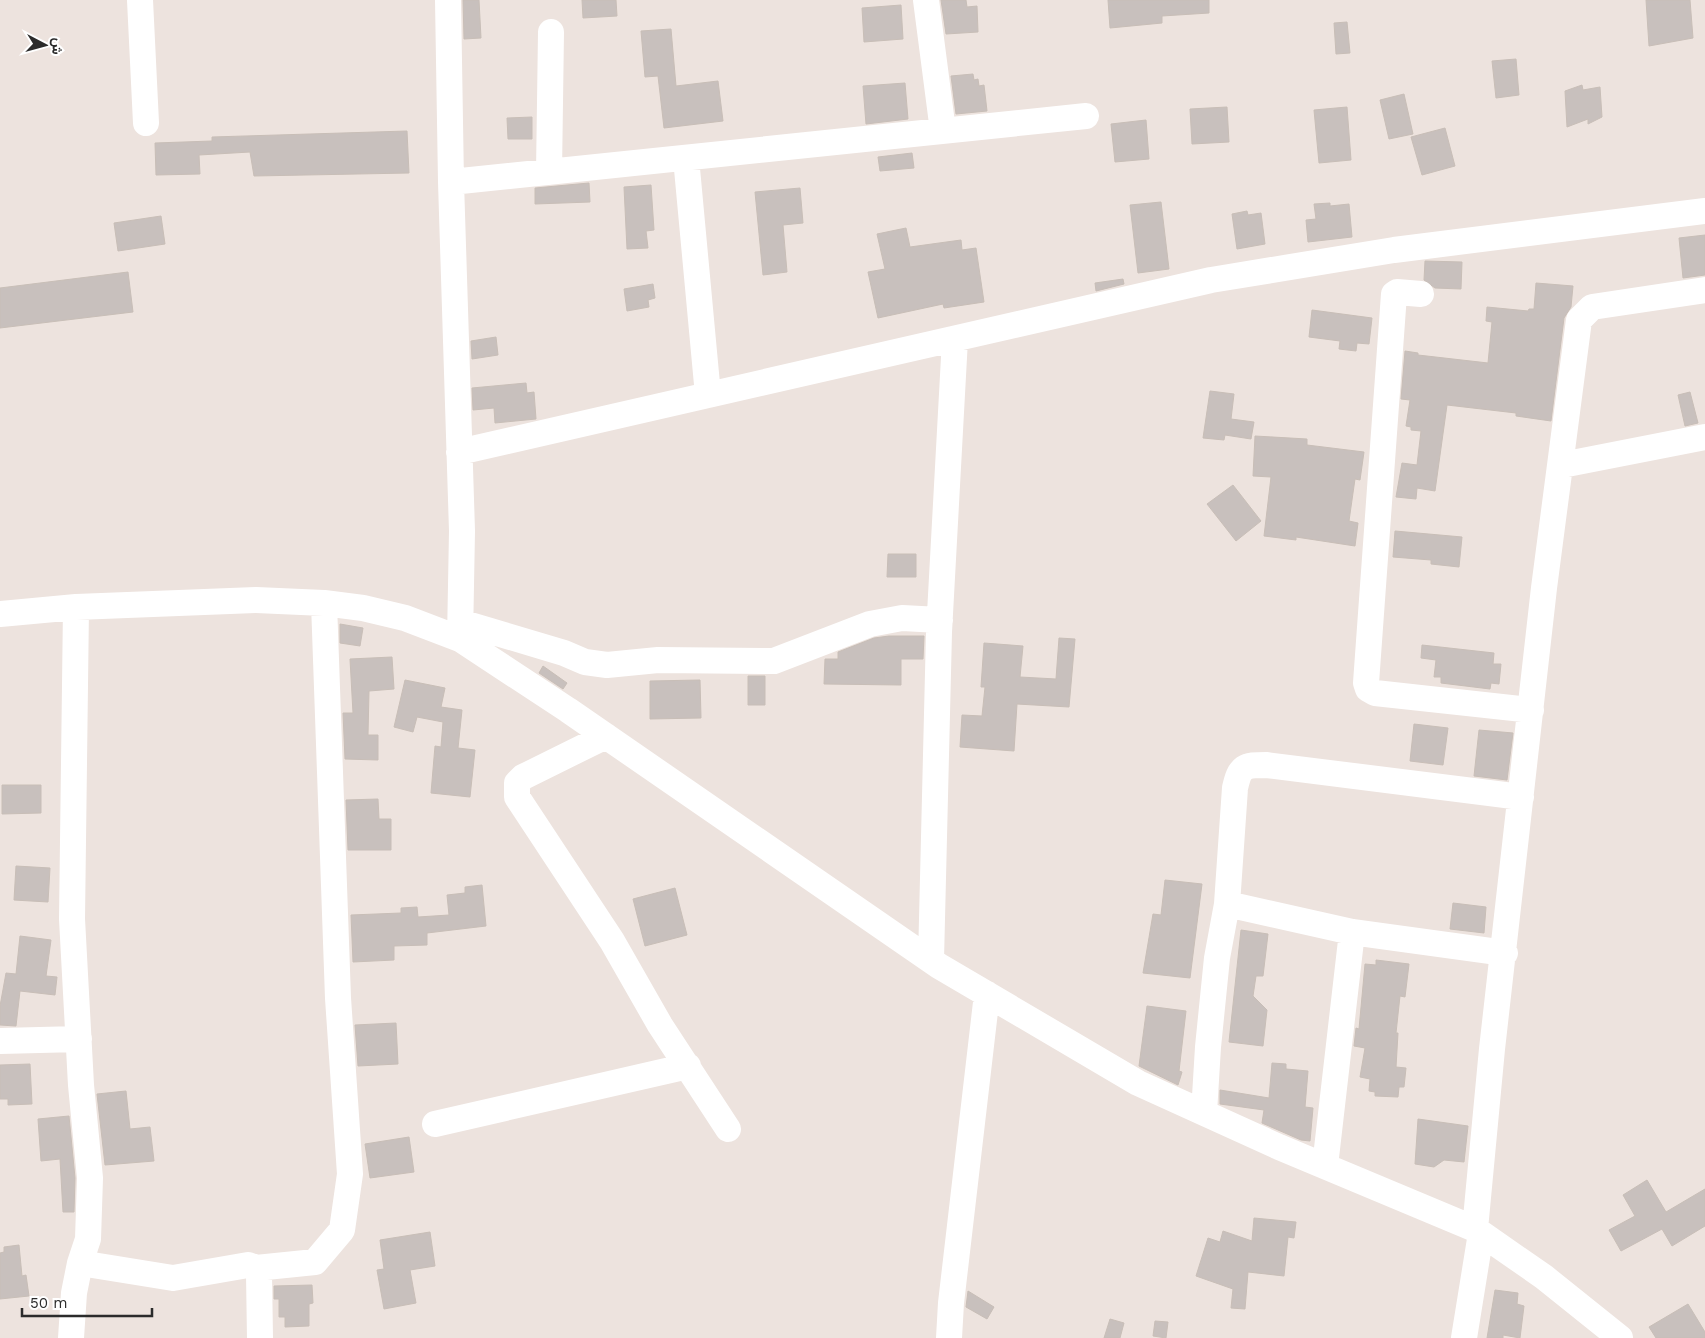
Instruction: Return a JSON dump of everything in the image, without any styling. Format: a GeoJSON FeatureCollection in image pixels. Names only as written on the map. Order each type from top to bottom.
{"type":"FeatureCollection","features":[{"type":"Feature","properties":{"kind":"street"},"geometry":{"type":"LineString","coordinates":[[140,0],[146,122]]}},
{"type":"Feature","properties":{"kind":"street"},"geometry":{"type":"LineString","coordinates":[[448,0],[451,182],[462,530],[460,630]]}},
{"type":"Feature","properties":{"kind":"street"},"geometry":{"type":"LineString","coordinates":[[926,0],[943,131]]}},
{"type":"Feature","properties":{"kind":"street"},"geometry":{"type":"LineString","coordinates":[[549,172],[551,32]]}},
{"type":"Feature","properties":{"kind":"street"},"geometry":{"type":"LineString","coordinates":[[451,182],[1086,116]]}},
{"type":"Feature","properties":{"kind":"street"},"geometry":{"type":"LineString","coordinates":[[686,158],[708,395]]}},
{"type":"Feature","properties":{"kind":"street"},"geometry":{"type":"LineString","coordinates":[[459,452],[955,339],[1103,303],[1211,280],[1394,250],[1705,211]]}},
{"type":"Feature","properties":{"kind":"street"},"geometry":{"type":"LineString","coordinates":[[1464,1338],[1478,1231],[1505,952],[1544,588],[1562,465],[1579,320],[1592,307],[1705,290]]}},
{"type":"Feature","properties":{"kind":"street"},"geometry":{"type":"LineString","coordinates":[[1420,294],[1396,292],[1394,294],[1366,683],[1368,689],[1376,693],[1531,710]]}},
{"type":"Feature","properties":{"kind":"street"},"geometry":{"type":"LineString","coordinates":[[931,960],[940,620],[955,339]]}},
{"type":"Feature","properties":{"kind":"street"},"geometry":{"type":"LineString","coordinates":[[1562,465],[1705,437]]}},
{"type":"Feature","properties":{"kind":"street"},"geometry":{"type":"LineString","coordinates":[[0,614],[76,606],[256,600],[324,603],[363,608],[564,654],[585,662],[607,665],[658,660],[774,661],[870,624],[902,618],[940,620]]}},
{"type":"Feature","properties":{"kind":"street"},"geometry":{"type":"LineString","coordinates":[[80,1263],[173,1278],[248,1265],[256,1268],[315,1262],[342,1230],[350,1174],[338,998],[324,603]]}},
{"type":"Feature","properties":{"kind":"street"},"geometry":{"type":"LineString","coordinates":[[71,1338],[74,1293],[80,1263],[88,1239],[90,1178],[72,919],[76,606]]}},
{"type":"Feature","properties":{"kind":"street"},"geometry":{"type":"LineString","coordinates":[[460,630],[606,736],[931,960],[1138,1082],[1204,1113],[1478,1231],[1544,1277],[1620,1338]]}},
{"type":"Feature","properties":{"kind":"street"},"geometry":{"type":"LineString","coordinates":[[606,736],[523,777],[517,783],[517,797],[612,941],[660,1025],[728,1129]]}},
{"type":"Feature","properties":{"kind":"street"},"geometry":{"type":"LineString","coordinates":[[1204,1113],[1208,1047],[1217,958],[1227,904],[1235,788],[1238,773],[1243,768],[1250,765],[1521,797]]}},
{"type":"Feature","properties":{"kind":"street"},"geometry":{"type":"LineString","coordinates":[[1227,904],[1352,932],[1505,952]]}},
{"type":"Feature","properties":{"kind":"street"},"geometry":{"type":"LineString","coordinates":[[1325,1166],[1352,932]]}},
{"type":"Feature","properties":{"kind":"street"},"geometry":{"type":"LineString","coordinates":[[949,1338],[950,1303],[987,994]]}},
{"type":"Feature","properties":{"kind":"street"},"geometry":{"type":"LineString","coordinates":[[0,1042],[79,1039]]}},
{"type":"Feature","properties":{"kind":"street"},"geometry":{"type":"LineString","coordinates":[[435,1124],[688,1066]]}},
{"type":"Feature","properties":{"kind":"street"},"geometry":{"type":"LineString","coordinates":[[256,1268],[259,1274],[260,1338]]}},
{"type":"Feature","properties":{"kind":"building"},"geometry":{"type":"Polygon","coordinates":[[[463,0],[479,0],[481,38],[464,39],[463,0]]]}},
{"type":"Feature","properties":{"kind":"building"},"geometry":{"type":"Polygon","coordinates":[[[582,0],[616,0],[617,16],[583,18],[582,0]]]}},
{"type":"Feature","properties":{"kind":"building"},"geometry":{"type":"Polygon","coordinates":[[[941,0],[966,0],[967,7],[977,6],[978,32],[946,34],[941,0]]]}},
{"type":"Feature","properties":{"kind":"building"},"geometry":{"type":"Polygon","coordinates":[[[1108,0],[1209,0],[1209,13],[1162,16],[1162,23],[1110,28],[1108,0]]]}},
{"type":"Feature","properties":{"kind":"building"},"geometry":{"type":"Polygon","coordinates":[[[1646,0],[1690,0],[1693,38],[1649,46],[1646,0]]]}},
{"type":"Feature","properties":{"kind":"building"},"geometry":{"type":"Polygon","coordinates":[[[901,5],[903,39],[864,42],[862,8],[901,5]]]}},
{"type":"Feature","properties":{"kind":"building"},"geometry":{"type":"Polygon","coordinates":[[[1347,22],[1350,53],[1336,54],[1334,23],[1347,22]]]}},
{"type":"Feature","properties":{"kind":"building"},"geometry":{"type":"Polygon","coordinates":[[[671,29],[676,86],[718,81],[723,121],[664,128],[658,76],[645,77],[641,31],[671,29]]]}},
{"type":"Feature","properties":{"kind":"building"},"geometry":{"type":"Polygon","coordinates":[[[1516,59],[1519,95],[1496,98],[1492,61],[1516,59]]]}},
{"type":"Feature","properties":{"kind":"building"},"geometry":{"type":"Polygon","coordinates":[[[973,74],[974,80],[978,79],[979,86],[984,85],[987,111],[956,114],[951,76],[973,74]]]}},
{"type":"Feature","properties":{"kind":"building"},"geometry":{"type":"Polygon","coordinates":[[[905,83],[908,119],[866,124],[863,86],[905,83]]]}},
{"type":"Feature","properties":{"kind":"building"},"geometry":{"type":"Polygon","coordinates":[[[1582,85],[1583,90],[1600,87],[1602,117],[1588,124],[1588,119],[1567,127],[1565,91],[1582,85]]]}},
{"type":"Feature","properties":{"kind":"building"},"geometry":{"type":"Polygon","coordinates":[[[1404,94],[1413,134],[1389,139],[1380,100],[1404,94]]]}},
{"type":"Feature","properties":{"kind":"building"},"geometry":{"type":"Polygon","coordinates":[[[1227,107],[1229,142],[1192,144],[1190,109],[1227,107]]]}},
{"type":"Feature","properties":{"kind":"building"},"geometry":{"type":"Polygon","coordinates":[[[1347,107],[1351,160],[1319,163],[1314,110],[1347,107]]]}},
{"type":"Feature","properties":{"kind":"building"},"geometry":{"type":"Polygon","coordinates":[[[532,117],[532,139],[508,139],[507,118],[532,117]]]}},
{"type":"Feature","properties":{"kind":"building"},"geometry":{"type":"Polygon","coordinates":[[[1146,120],[1149,159],[1115,162],[1111,124],[1146,120]]]}},
{"type":"Feature","properties":{"kind":"building"},"geometry":{"type":"Polygon","coordinates":[[[1445,128],[1455,166],[1422,175],[1411,137],[1445,128]]]}},
{"type":"Feature","properties":{"kind":"building"},"geometry":{"type":"Polygon","coordinates":[[[407,131],[409,173],[254,176],[250,152],[199,155],[200,174],[156,175],[155,143],[212,141],[212,137],[407,131]]]}},
{"type":"Feature","properties":{"kind":"building"},"geometry":{"type":"Polygon","coordinates":[[[912,153],[914,168],[880,171],[878,157],[912,153]]]}},
{"type":"Feature","properties":{"kind":"building"},"geometry":{"type":"Polygon","coordinates":[[[589,183],[590,202],[535,204],[535,188],[589,183]]]}},
{"type":"Feature","properties":{"kind":"building"},"geometry":{"type":"Polygon","coordinates":[[[651,185],[654,230],[646,231],[648,248],[627,249],[624,187],[651,185]]]}},
{"type":"Feature","properties":{"kind":"building"},"geometry":{"type":"Polygon","coordinates":[[[800,188],[803,223],[783,225],[787,272],[763,275],[755,192],[800,188]]]}},
{"type":"Feature","properties":{"kind":"building"},"geometry":{"type":"Polygon","coordinates":[[[1161,202],[1169,269],[1138,273],[1130,205],[1161,202]]]}},
{"type":"Feature","properties":{"kind":"building"},"geometry":{"type":"Polygon","coordinates":[[[1330,203],[1330,206],[1349,204],[1352,237],[1308,242],[1306,220],[1316,219],[1314,204],[1330,203]]]}},
{"type":"Feature","properties":{"kind":"building"},"geometry":{"type":"Polygon","coordinates":[[[1247,211],[1248,215],[1261,213],[1265,244],[1237,249],[1232,214],[1247,211]]]}},
{"type":"Feature","properties":{"kind":"building"},"geometry":{"type":"Polygon","coordinates":[[[161,216],[165,244],[118,251],[114,223],[161,216]]]}},
{"type":"Feature","properties":{"kind":"building"},"geometry":{"type":"Polygon","coordinates":[[[906,228],[910,247],[961,240],[962,250],[976,248],[984,302],[944,308],[943,304],[878,318],[868,272],[885,269],[877,234],[906,228]]]}},
{"type":"Feature","properties":{"kind":"building"},"geometry":{"type":"Polygon","coordinates":[[[1705,235],[1705,275],[1683,278],[1679,238],[1705,235]]]}},
{"type":"Feature","properties":{"kind":"building"},"geometry":{"type":"Polygon","coordinates":[[[1425,261],[1462,262],[1461,289],[1435,288],[1424,280],[1425,261]]]}},
{"type":"Feature","properties":{"kind":"building"},"geometry":{"type":"Polygon","coordinates":[[[128,272],[133,312],[0,328],[0,288],[128,272]]]}},
{"type":"Feature","properties":{"kind":"building"},"geometry":{"type":"Polygon","coordinates":[[[1123,279],[1124,284],[1096,291],[1095,283],[1123,279]]]}},
{"type":"Feature","properties":{"kind":"building"},"geometry":{"type":"Polygon","coordinates":[[[1536,283],[1573,286],[1571,307],[1564,318],[1551,421],[1516,416],[1516,413],[1447,405],[1435,491],[1417,488],[1416,499],[1396,497],[1402,463],[1417,465],[1421,431],[1411,430],[1411,427],[1406,426],[1410,400],[1401,399],[1405,351],[1418,353],[1418,355],[1488,363],[1492,322],[1486,321],[1487,307],[1528,311],[1529,309],[1534,309],[1536,283]]]}},
{"type":"Feature","properties":{"kind":"building"},"geometry":{"type":"Polygon","coordinates":[[[653,284],[655,298],[648,300],[649,307],[627,311],[624,289],[653,284]]]}},
{"type":"Feature","properties":{"kind":"building"},"geometry":{"type":"Polygon","coordinates":[[[1312,310],[1372,318],[1369,344],[1357,343],[1356,351],[1339,349],[1340,341],[1309,337],[1312,310]]]}},
{"type":"Feature","properties":{"kind":"building"},"geometry":{"type":"Polygon","coordinates":[[[496,337],[498,355],[472,359],[471,341],[496,337]]]}},
{"type":"Feature","properties":{"kind":"building"},"geometry":{"type":"Polygon","coordinates":[[[526,383],[527,393],[534,392],[536,419],[495,423],[494,408],[473,410],[472,388],[526,383]]]}},
{"type":"Feature","properties":{"kind":"building"},"geometry":{"type":"Polygon","coordinates":[[[1210,391],[1234,394],[1231,419],[1254,422],[1251,439],[1225,435],[1224,440],[1203,438],[1210,391]]]}},
{"type":"Feature","properties":{"kind":"building"},"geometry":{"type":"Polygon","coordinates":[[[1690,392],[1698,423],[1685,426],[1678,395],[1690,392]]]}},
{"type":"Feature","properties":{"kind":"building"},"geometry":{"type":"Polygon","coordinates":[[[1255,436],[1307,439],[1307,445],[1364,452],[1360,480],[1355,479],[1349,521],[1358,523],[1355,546],[1296,537],[1296,540],[1264,536],[1271,477],[1253,476],[1255,436]]]}},
{"type":"Feature","properties":{"kind":"building"},"geometry":{"type":"Polygon","coordinates":[[[1233,485],[1261,521],[1236,541],[1207,504],[1233,485]]]}},
{"type":"Feature","properties":{"kind":"building"},"geometry":{"type":"Polygon","coordinates":[[[1395,531],[1462,537],[1459,567],[1431,564],[1431,560],[1393,557],[1395,531]]]}},
{"type":"Feature","properties":{"kind":"building"},"geometry":{"type":"Polygon","coordinates":[[[888,554],[916,554],[916,577],[887,577],[888,554]]]}},
{"type":"Feature","properties":{"kind":"building"},"geometry":{"type":"Polygon","coordinates":[[[340,624],[363,628],[360,646],[340,643],[340,624]]]}},
{"type":"Feature","properties":{"kind":"building"},"geometry":{"type":"Polygon","coordinates":[[[924,636],[923,659],[901,659],[901,685],[824,684],[825,659],[838,659],[838,652],[874,638],[924,636]]]}},
{"type":"Feature","properties":{"kind":"building"},"geometry":{"type":"Polygon","coordinates":[[[1059,638],[1075,639],[1069,707],[1017,704],[1014,751],[960,747],[962,715],[982,716],[985,687],[981,687],[984,643],[1023,646],[1020,677],[1056,679],[1059,638]]]}},
{"type":"Feature","properties":{"kind":"building"},"geometry":{"type":"Polygon","coordinates":[[[1422,645],[1494,653],[1493,664],[1501,664],[1499,684],[1491,683],[1490,689],[1441,683],[1441,677],[1434,677],[1436,660],[1421,658],[1422,645]]]}},
{"type":"Feature","properties":{"kind":"building"},"geometry":{"type":"Polygon","coordinates":[[[392,657],[394,689],[369,691],[368,735],[378,735],[378,760],[345,759],[343,713],[353,713],[350,659],[392,657]]]}},
{"type":"Feature","properties":{"kind":"building"},"geometry":{"type":"Polygon","coordinates":[[[543,666],[567,683],[563,689],[539,673],[543,666]]]}},
{"type":"Feature","properties":{"kind":"building"},"geometry":{"type":"Polygon","coordinates":[[[748,676],[765,676],[765,705],[748,705],[748,676]]]}},
{"type":"Feature","properties":{"kind":"building"},"geometry":{"type":"Polygon","coordinates":[[[405,680],[445,688],[441,707],[462,710],[458,748],[475,750],[470,797],[431,793],[435,746],[441,747],[443,722],[417,717],[413,732],[394,727],[405,680]]]}},
{"type":"Feature","properties":{"kind":"building"},"geometry":{"type":"Polygon","coordinates":[[[700,680],[701,718],[650,719],[650,681],[700,680]]]}},
{"type":"Feature","properties":{"kind":"building"},"geometry":{"type":"Polygon","coordinates":[[[1414,724],[1448,728],[1443,765],[1410,761],[1414,724]]]}},
{"type":"Feature","properties":{"kind":"building"},"geometry":{"type":"Polygon","coordinates":[[[1479,730],[1513,733],[1507,780],[1474,776],[1479,730]]]}},
{"type":"Feature","properties":{"kind":"building"},"geometry":{"type":"Polygon","coordinates":[[[2,785],[41,785],[41,813],[2,814],[2,785]]]}},
{"type":"Feature","properties":{"kind":"building"},"geometry":{"type":"Polygon","coordinates":[[[378,799],[379,819],[391,819],[391,850],[348,850],[346,800],[378,799]]]}},
{"type":"Feature","properties":{"kind":"building"},"geometry":{"type":"Polygon","coordinates":[[[16,866],[50,868],[48,902],[14,900],[16,866]]]}},
{"type":"Feature","properties":{"kind":"building"},"geometry":{"type":"Polygon","coordinates":[[[1165,880],[1202,884],[1190,978],[1143,973],[1153,914],[1161,915],[1165,880]]]}},
{"type":"Feature","properties":{"kind":"building"},"geometry":{"type":"Polygon","coordinates":[[[482,885],[486,926],[427,933],[427,945],[394,946],[394,960],[353,962],[351,915],[401,913],[401,908],[417,907],[418,917],[449,915],[447,895],[465,893],[465,887],[482,885]]]}},
{"type":"Feature","properties":{"kind":"building"},"geometry":{"type":"Polygon","coordinates":[[[675,888],[687,935],[645,946],[633,899],[675,888]]]}},
{"type":"Feature","properties":{"kind":"building"},"geometry":{"type":"Polygon","coordinates":[[[1453,903],[1486,907],[1484,933],[1450,929],[1453,903]]]}},
{"type":"Feature","properties":{"kind":"building"},"geometry":{"type":"Polygon","coordinates":[[[1241,930],[1268,934],[1263,976],[1256,976],[1253,996],[1267,1010],[1263,1046],[1229,1042],[1241,930]]]}},
{"type":"Feature","properties":{"kind":"building"},"geometry":{"type":"Polygon","coordinates":[[[20,936],[51,940],[46,976],[57,977],[55,995],[20,991],[16,1026],[0,1025],[0,1006],[6,973],[16,974],[20,936]]]}},
{"type":"Feature","properties":{"kind":"building"},"geometry":{"type":"Polygon","coordinates":[[[1376,960],[1409,964],[1405,997],[1400,996],[1396,1033],[1398,1033],[1396,1067],[1406,1068],[1404,1087],[1399,1087],[1398,1097],[1375,1096],[1375,1092],[1369,1091],[1370,1079],[1360,1077],[1365,1048],[1354,1046],[1356,1028],[1359,1029],[1365,964],[1376,965],[1376,960]]]}},
{"type":"Feature","properties":{"kind":"building"},"geometry":{"type":"Polygon","coordinates":[[[1147,1006],[1186,1011],[1179,1071],[1182,1072],[1178,1085],[1139,1066],[1147,1006]]]}},
{"type":"Feature","properties":{"kind":"building"},"geometry":{"type":"Polygon","coordinates":[[[396,1023],[398,1064],[358,1066],[355,1025],[396,1023]]]}},
{"type":"Feature","properties":{"kind":"building"},"geometry":{"type":"Polygon","coordinates":[[[1272,1063],[1286,1064],[1286,1069],[1308,1071],[1305,1107],[1313,1108],[1310,1141],[1301,1140],[1262,1123],[1264,1110],[1220,1104],[1220,1090],[1269,1098],[1272,1063]]]}},
{"type":"Feature","properties":{"kind":"building"},"geometry":{"type":"Polygon","coordinates":[[[30,1064],[32,1104],[8,1105],[8,1099],[0,1099],[0,1065],[30,1064]]]}},
{"type":"Feature","properties":{"kind":"building"},"geometry":{"type":"Polygon","coordinates":[[[126,1091],[130,1129],[150,1127],[154,1161],[105,1165],[97,1094],[126,1091]]]}},
{"type":"Feature","properties":{"kind":"building"},"geometry":{"type":"Polygon","coordinates":[[[69,1116],[75,1178],[74,1212],[63,1212],[60,1159],[41,1161],[38,1119],[69,1116]]]}},
{"type":"Feature","properties":{"kind":"building"},"geometry":{"type":"Polygon","coordinates":[[[1418,1119],[1468,1126],[1464,1162],[1444,1160],[1434,1167],[1415,1164],[1418,1119]]]}},
{"type":"Feature","properties":{"kind":"building"},"geometry":{"type":"Polygon","coordinates":[[[409,1137],[414,1172],[370,1178],[365,1144],[409,1137]]]}},
{"type":"Feature","properties":{"kind":"building"},"geometry":{"type":"Polygon","coordinates":[[[1647,1180],[1666,1212],[1705,1189],[1705,1226],[1672,1246],[1662,1229],[1621,1251],[1609,1230],[1635,1216],[1623,1195],[1647,1180]]]}},
{"type":"Feature","properties":{"kind":"building"},"geometry":{"type":"Polygon","coordinates":[[[1254,1218],[1296,1222],[1294,1238],[1288,1237],[1284,1276],[1248,1272],[1245,1309],[1231,1308],[1233,1289],[1196,1276],[1208,1238],[1220,1242],[1223,1231],[1252,1241],[1254,1218]]]}},
{"type":"Feature","properties":{"kind":"building"},"geometry":{"type":"Polygon","coordinates":[[[430,1232],[435,1266],[410,1270],[416,1303],[384,1309],[377,1270],[384,1269],[380,1240],[430,1232]]]}},
{"type":"Feature","properties":{"kind":"building"},"geometry":{"type":"Polygon","coordinates":[[[19,1245],[22,1276],[26,1275],[29,1296],[0,1299],[0,1253],[4,1252],[4,1247],[19,1245]]]}},
{"type":"Feature","properties":{"kind":"building"},"geometry":{"type":"Polygon","coordinates":[[[312,1285],[313,1303],[309,1304],[309,1326],[285,1327],[285,1317],[279,1317],[279,1299],[274,1299],[274,1286],[312,1285]]]}},
{"type":"Feature","properties":{"kind":"building"},"geometry":{"type":"Polygon","coordinates":[[[1495,1290],[1518,1293],[1517,1304],[1524,1306],[1520,1338],[1503,1335],[1503,1338],[1487,1338],[1495,1290]]]}},
{"type":"Feature","properties":{"kind":"building"},"geometry":{"type":"Polygon","coordinates":[[[968,1291],[994,1307],[987,1319],[966,1307],[968,1291]]]}},
{"type":"Feature","properties":{"kind":"building"},"geometry":{"type":"Polygon","coordinates":[[[1688,1304],[1705,1332],[1705,1338],[1656,1338],[1649,1327],[1688,1304]]]}},
{"type":"Feature","properties":{"kind":"building"},"geometry":{"type":"Polygon","coordinates":[[[1110,1319],[1124,1323],[1120,1338],[1104,1338],[1110,1319]]]}},
{"type":"Feature","properties":{"kind":"building"},"geometry":{"type":"Polygon","coordinates":[[[1155,1321],[1168,1322],[1166,1338],[1153,1336],[1155,1321]]]}}]}
